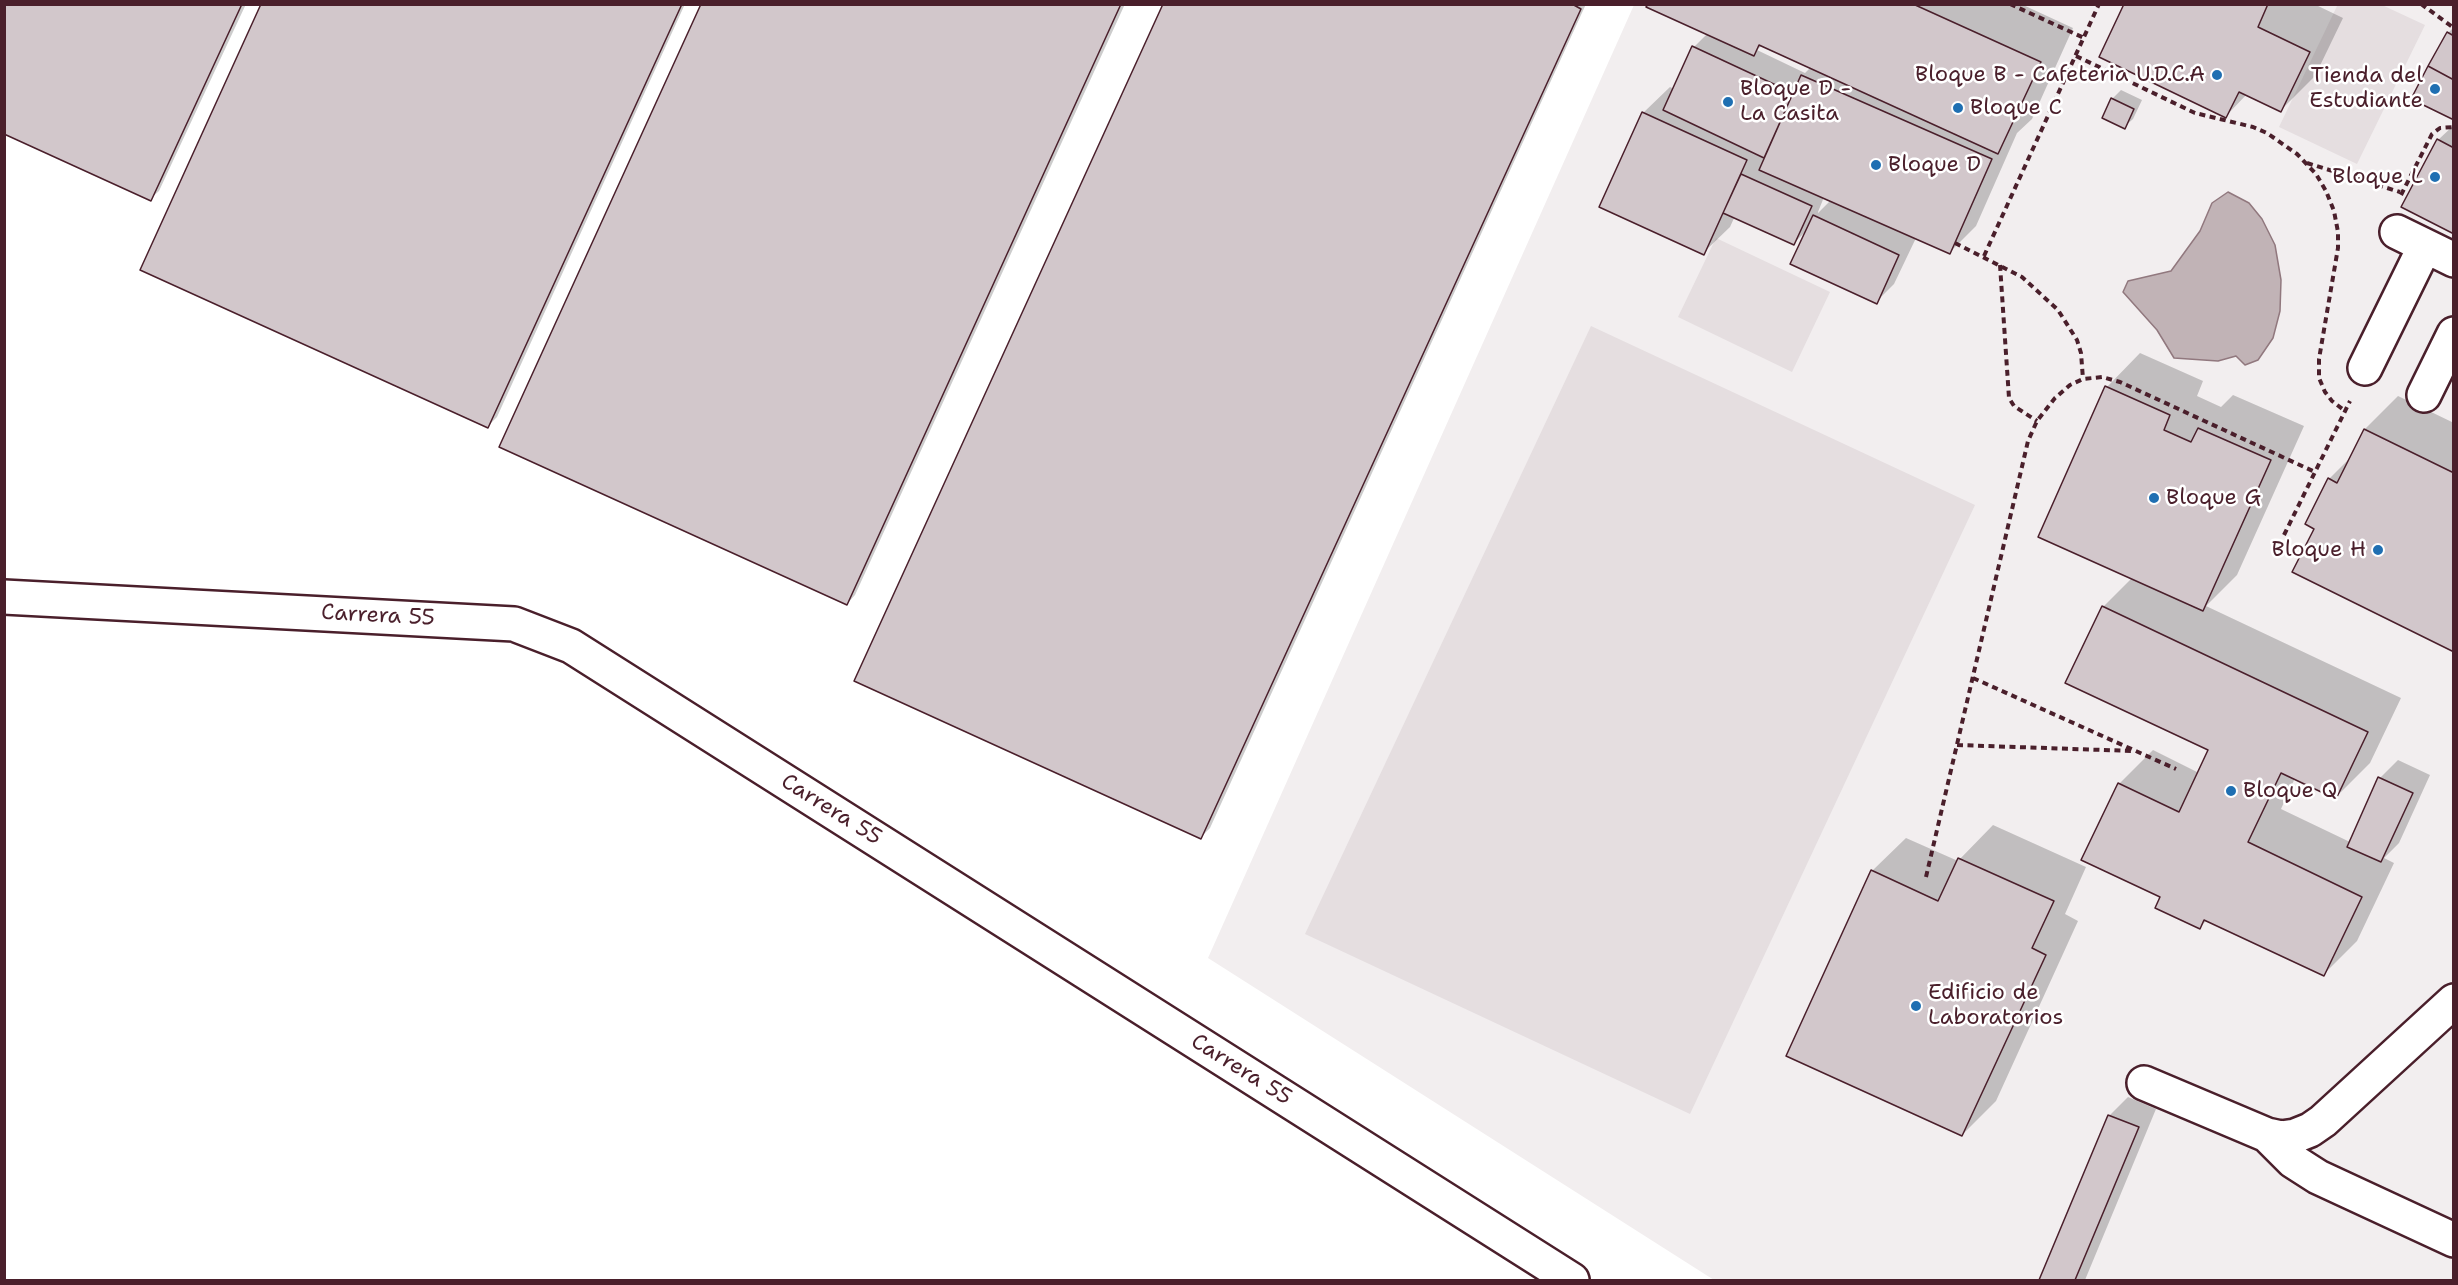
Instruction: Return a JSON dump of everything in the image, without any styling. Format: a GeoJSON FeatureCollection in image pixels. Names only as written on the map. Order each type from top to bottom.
{"type":"FeatureCollection","features":[{"type":"Feature","properties":{"kind":"lane"},"geometry":{"type":"LineString","coordinates":[[2366,368],[2425,246]]}},
{"type":"Feature","properties":{"kind":"lane"},"geometry":{"type":"LineString","coordinates":[[2424,394],[2454,333]]}},
{"type":"Feature","properties":{"kind":"lane","name":"Carrera 55"},"geometry":{"type":"LineString","coordinates":[[4,597],[514,624],[571,646],[1572,1281]]}},
{"type":"Feature","properties":{"kind":"lane"},"geometry":{"type":"LineString","coordinates":[[2144,1083],[2267,1136],[2282,1138],[2295,1136],[2323,1121],[2454,1001]]}},
{"type":"Feature","properties":{"kind":"lane"},"geometry":{"type":"LineString","coordinates":[[2267,1136],[2293,1161],[2318,1177],[2454,1240]]}},
{"type":"Feature","properties":{"kind":"path"},"geometry":{"type":"LineString","coordinates":[[2010,4],[2084,38]]}},
{"type":"Feature","properties":{"kind":"path"},"geometry":{"type":"LineString","coordinates":[[1984,256],[2100,4]]}},
{"type":"Feature","properties":{"kind":"path"},"geometry":{"type":"LineString","coordinates":[[2421,4],[2454,28]]}},
{"type":"Feature","properties":{"kind":"path"},"geometry":{"type":"LineString","coordinates":[[2076,56],[2195,113],[2253,127],[2283,144],[2306,162],[2326,191],[2334,211],[2338,232],[2338,248],[2319,359],[2319,378],[2332,401],[2345,411]]}},
{"type":"Feature","properties":{"kind":"path"},"geometry":{"type":"LineString","coordinates":[[2425,246],[2390,218],[2432,134],[2440,128],[2454,127]]}},
{"type":"Feature","properties":{"kind":"path"},"geometry":{"type":"LineString","coordinates":[[2306,162],[2402,193]]}},
{"type":"Feature","properties":{"kind":"path"},"geometry":{"type":"LineString","coordinates":[[1955,243],[2022,277],[2058,310],[2077,340],[2084,379]]}},
{"type":"Feature","properties":{"kind":"path"},"geometry":{"type":"LineString","coordinates":[[2000,264],[2009,398],[2020,411],[2037,421]]}},
{"type":"Feature","properties":{"kind":"path"},"geometry":{"type":"LineString","coordinates":[[2284,535],[2366,368]]}},
{"type":"Feature","properties":{"kind":"path"},"geometry":{"type":"LineString","coordinates":[[1926,877],[2028,441],[2037,421],[2055,398],[2070,385],[2084,379],[2102,377],[2120,382],[2315,472]]}},
{"type":"Feature","properties":{"kind":"path"},"geometry":{"type":"LineString","coordinates":[[1973,678],[2176,769]]}},
{"type":"Feature","properties":{"kind":"path"},"geometry":{"type":"LineString","coordinates":[[1957,745],[2137,751]]}},
{"type":"Feature","properties":{"kind":"shaded area"},"geometry":{"type":"Polygon","coordinates":[[[2338,4],[2382,5],[2425,25],[2357,164],[2279,127],[2338,4]]]}},
{"type":"Feature","properties":{"kind":"shaded area"},"geometry":{"type":"Polygon","coordinates":[[[1634,5],[2453,5],[2453,1280],[1714,1280],[1208,958],[1634,5]]]}},
{"type":"Feature","properties":{"kind":"shaded area"},"geometry":{"type":"Polygon","coordinates":[[[2228,192],[2249,203],[2262,219],[2275,245],[2281,280],[2280,311],[2273,338],[2258,360],[2245,365],[2236,356],[2218,361],[2174,358],[2157,330],[2123,292],[2128,281],[2171,271],[2200,231],[2212,203],[2228,192]]]}},
{"type":"Feature","properties":{"kind":"shaded area"},"geometry":{"type":"Polygon","coordinates":[[[1716,238],[1830,292],[1792,372],[1678,317],[1716,238]]]}},
{"type":"Feature","properties":{"kind":"shaded area"},"geometry":{"type":"Polygon","coordinates":[[[1591,326],[1975,505],[1690,1114],[1305,934],[1591,326]]]}},
{"type":"Feature","properties":{"kind":"building"},"geometry":{"type":"Polygon","coordinates":[[[4,4],[242,4],[151,201],[4,134],[4,4]]]}},
{"type":"Feature","properties":{"kind":"building"},"geometry":{"type":"Polygon","coordinates":[[[261,4],[682,4],[488,428],[140,270],[261,4]]]}},
{"type":"Feature","properties":{"kind":"building"},"geometry":{"type":"Polygon","coordinates":[[[701,4],[1121,4],[847,605],[499,447],[701,4]]]}},
{"type":"Feature","properties":{"kind":"building"},"geometry":{"type":"Polygon","coordinates":[[[1163,4],[1572,4],[1581,9],[1201,839],[854,681],[1163,4]]]}},
{"type":"Feature","properties":{"kind":"building","name":"Bloque C"},"geometry":{"type":"Polygon","coordinates":[[[1648,4],[1913,4],[2041,62],[1998,154],[1759,45],[1754,56],[1646,7],[1648,4]]]}},
{"type":"Feature","properties":{"kind":"building","name":"Bloque B - Cafeteria U.D.C.A"},"geometry":{"type":"Polygon","coordinates":[[[2124,4],[2268,4],[2258,27],[2310,52],[2281,112],[2239,92],[2226,118],[2099,57],[2124,4]]]}},
{"type":"Feature","properties":{"kind":"building"},"geometry":{"type":"Polygon","coordinates":[[[2447,32],[2454,36],[2454,80],[2428,66],[2447,32]]]}},
{"type":"Feature","properties":{"kind":"building","name":"Bloque D - La Casita"},"geometry":{"type":"Polygon","coordinates":[[[1692,46],[1793,93],[1764,158],[1663,110],[1692,46]]]}},
{"type":"Feature","properties":{"kind":"building","name":"Tienda del Estudiante"},"geometry":{"type":"Polygon","coordinates":[[[2428,66],[2454,80],[2454,120],[2411,99],[2428,66]]]}},
{"type":"Feature","properties":{"kind":"building","name":"Bloque D"},"geometry":{"type":"Polygon","coordinates":[[[1801,75],[1992,159],[1950,254],[1759,170],[1801,75]]]}},
{"type":"Feature","properties":{"kind":"building"},"geometry":{"type":"Polygon","coordinates":[[[2111,98],[2134,109],[2125,129],[2102,118],[2111,98]]]}},
{"type":"Feature","properties":{"kind":"building"},"geometry":{"type":"Polygon","coordinates":[[[1642,112],[1747,160],[1704,255],[1599,207],[1642,112]]]}},
{"type":"Feature","properties":{"kind":"building","name":"Bloque L"},"geometry":{"type":"Polygon","coordinates":[[[2437,139],[2454,148],[2454,234],[2401,207],[2437,139]]]}},
{"type":"Feature","properties":{"kind":"building"},"geometry":{"type":"Polygon","coordinates":[[[1741,174],[1812,206],[1794,245],[1723,213],[1741,174]]]}},
{"type":"Feature","properties":{"kind":"building"},"geometry":{"type":"Polygon","coordinates":[[[1813,215],[1899,255],[1877,304],[1790,264],[1813,215]]]}},
{"type":"Feature","properties":{"kind":"building","name":"Bloque G"},"geometry":{"type":"Polygon","coordinates":[[[2105,386],[2170,415],[2164,430],[2191,442],[2198,428],[2271,460],[2203,611],[2038,537],[2105,386]]]}},
{"type":"Feature","properties":{"kind":"building","name":"Bloque H"},"geometry":{"type":"Polygon","coordinates":[[[2364,429],[2454,473],[2454,652],[2292,572],[2314,529],[2305,524],[2328,478],[2337,483],[2364,429]]]}},
{"type":"Feature","properties":{"kind":"building","name":"Bloque Q"},"geometry":{"type":"Polygon","coordinates":[[[2102,606],[2368,732],[2336,799],[2281,773],[2248,842],[2362,897],[2324,976],[2204,920],[2200,929],[2155,908],[2160,897],[2081,860],[2118,783],[2179,812],[2208,750],[2065,683],[2102,606]]]}},
{"type":"Feature","properties":{"kind":"building"},"geometry":{"type":"Polygon","coordinates":[[[2378,777],[2413,793],[2381,862],[2347,847],[2378,777]]]}},
{"type":"Feature","properties":{"kind":"building","name":"Edificio de Laboratorios"},"geometry":{"type":"Polygon","coordinates":[[[1958,858],[2054,901],[2032,948],[2046,955],[1962,1136],[1786,1056],[1871,870],[1938,901],[1958,858]]]}},
{"type":"Feature","properties":{"kind":"building"},"geometry":{"type":"Polygon","coordinates":[[[2108,1115],[2139,1127],[2075,1280],[2039,1280],[2108,1115]]]}},
{"type":"Feature","properties":{"kind":"place","name":"Bloque B - Cafeteria U.D.C.A"},"geometry":{"type":"Point","coordinates":[2217,75]}},
{"type":"Feature","properties":{"kind":"place","name":"Tienda del Estudiante"},"geometry":{"type":"Point","coordinates":[2435,89]}},
{"type":"Feature","properties":{"kind":"place","name":"Bloque D - La Casita"},"geometry":{"type":"Point","coordinates":[1728,102]}},
{"type":"Feature","properties":{"kind":"place","name":"Bloque C"},"geometry":{"type":"Point","coordinates":[1958,108]}},
{"type":"Feature","properties":{"kind":"place","name":"Bloque D"},"geometry":{"type":"Point","coordinates":[1876,165]}},
{"type":"Feature","properties":{"kind":"place","name":"Bloque L"},"geometry":{"type":"Point","coordinates":[2435,177]}},
{"type":"Feature","properties":{"kind":"place","name":"Bloque G"},"geometry":{"type":"Point","coordinates":[2154,498]}},
{"type":"Feature","properties":{"kind":"place","name":"Bloque H"},"geometry":{"type":"Point","coordinates":[2378,550]}},
{"type":"Feature","properties":{"kind":"place","name":"Bloque Q"},"geometry":{"type":"Point","coordinates":[2231,791]}},
{"type":"Feature","properties":{"kind":"place","name":"Edificio de Laboratorios"},"geometry":{"type":"Point","coordinates":[1916,1006]}}]}
